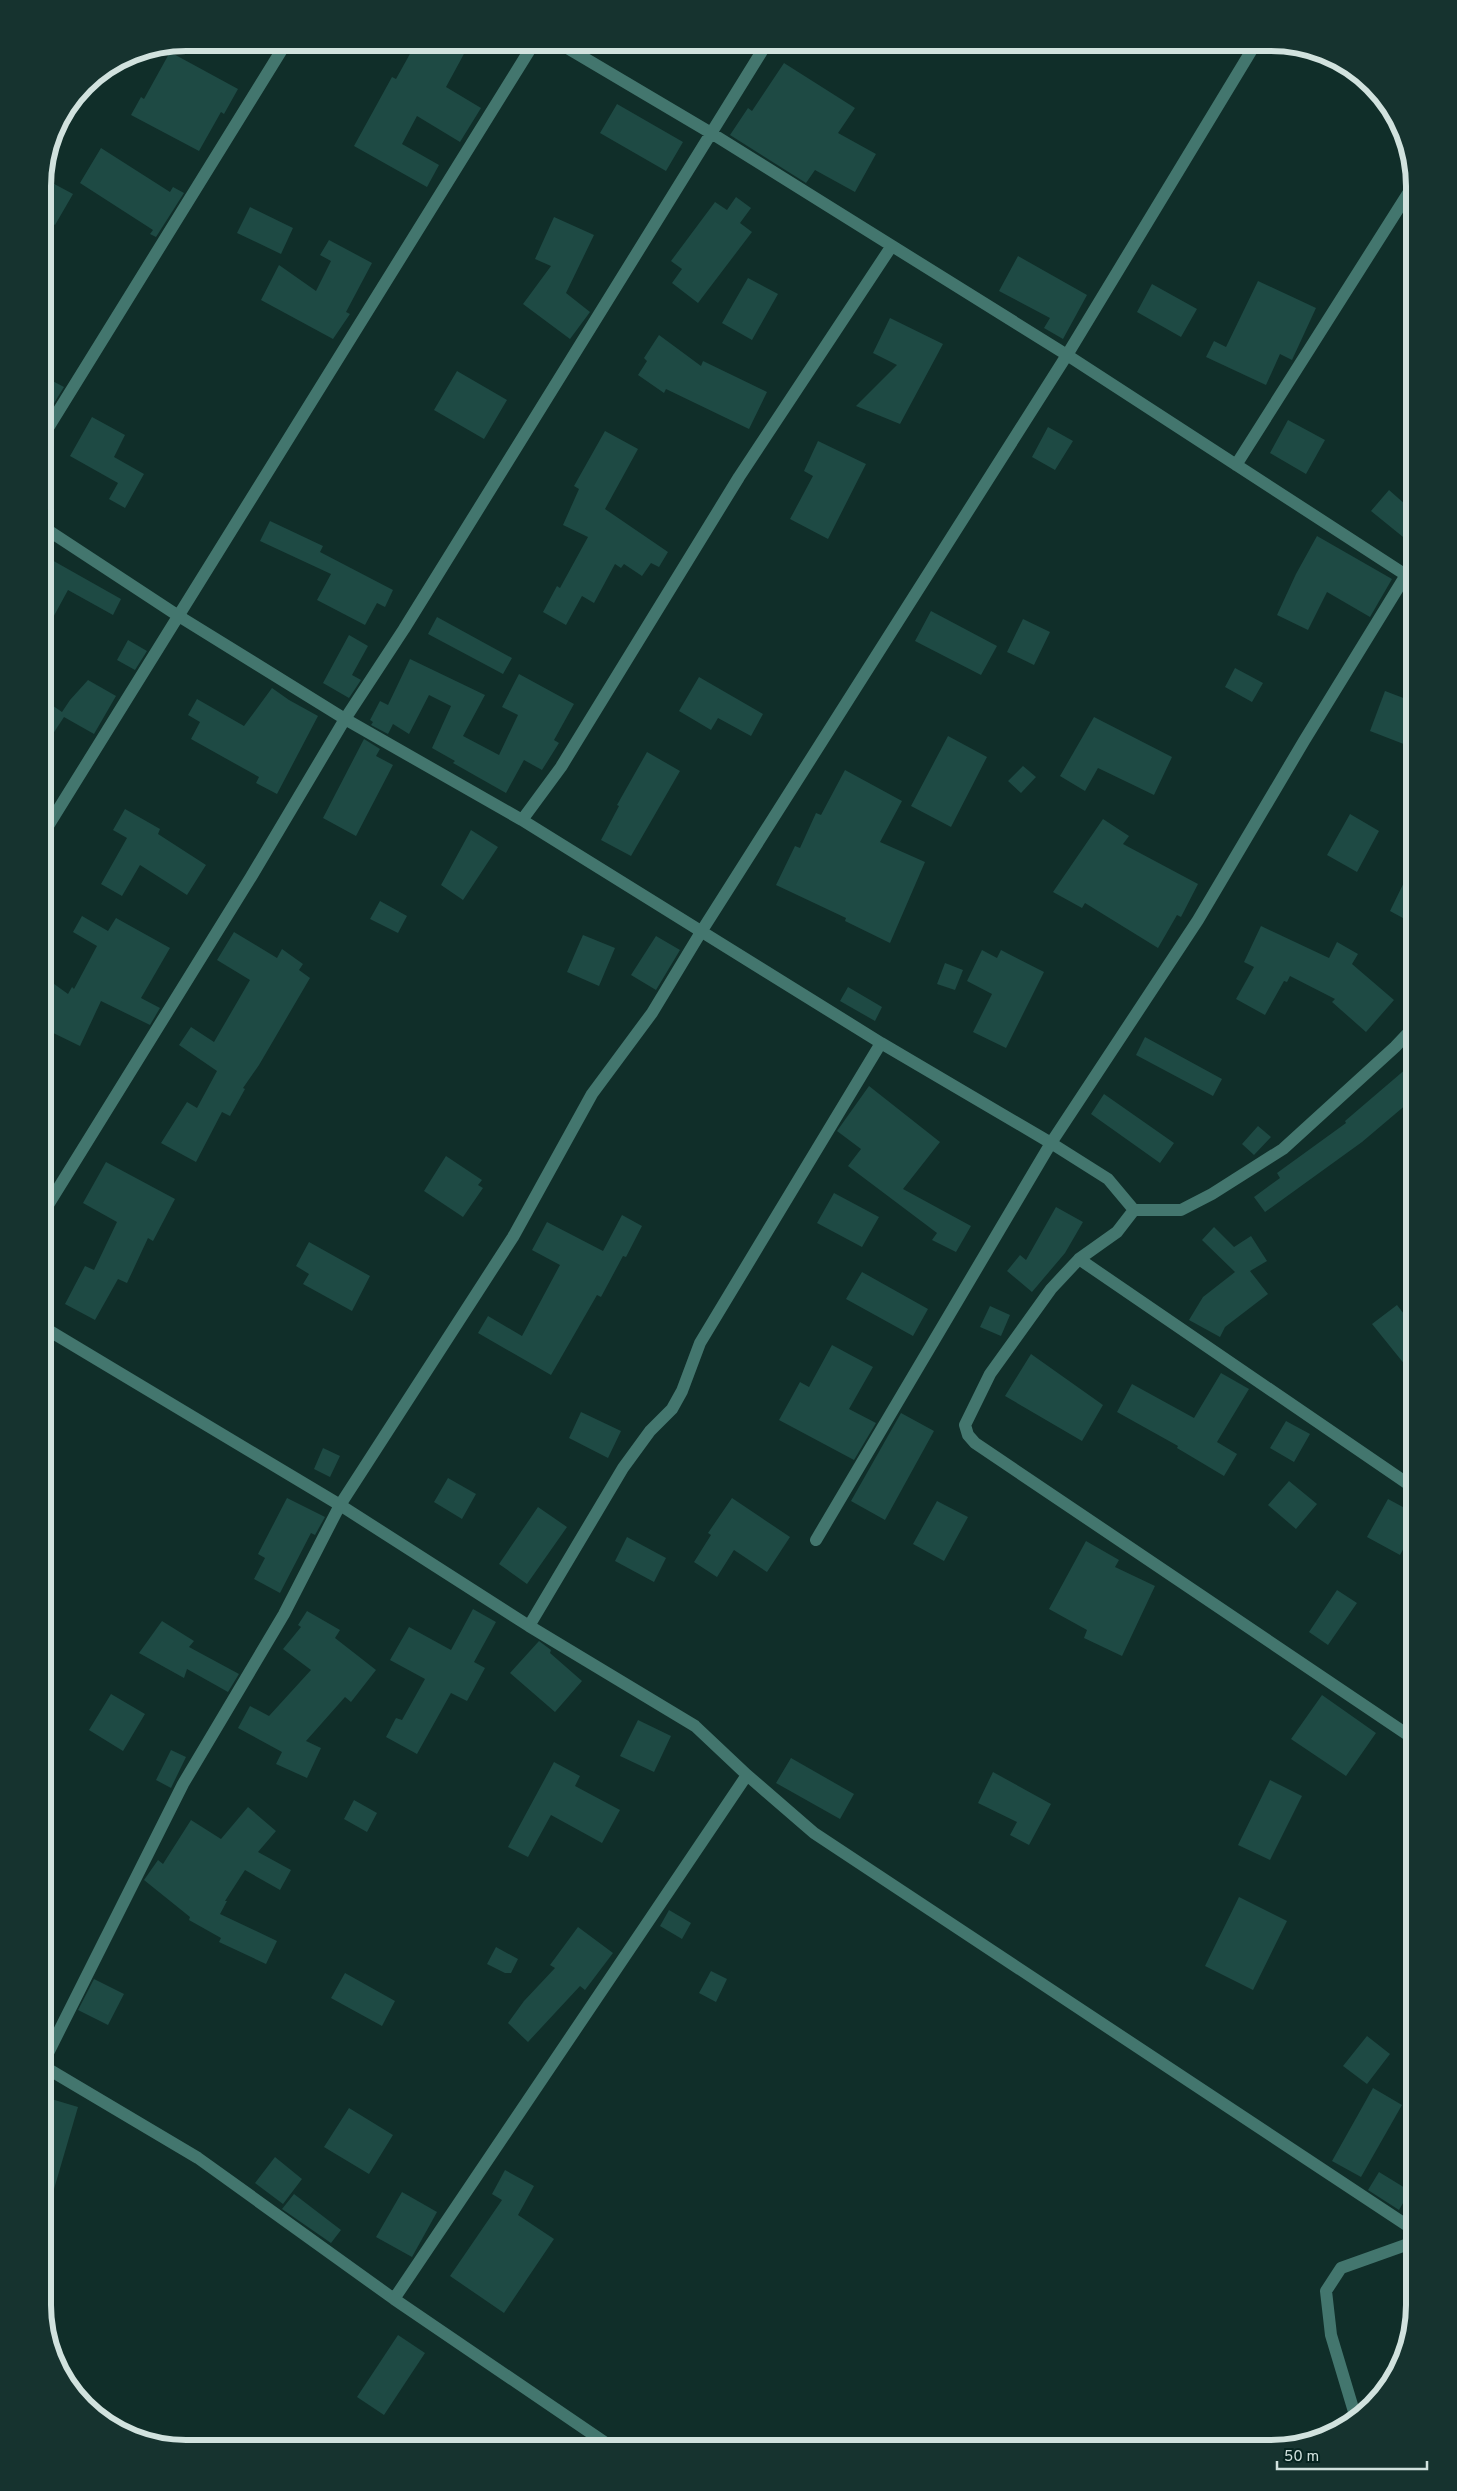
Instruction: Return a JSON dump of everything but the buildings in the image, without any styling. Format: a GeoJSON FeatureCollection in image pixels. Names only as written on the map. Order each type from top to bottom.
{"type":"FeatureCollection","features":[{"type":"Feature","properties":{"kind":"street"},"geometry":{"type":"LineString","coordinates":[[52,422],[280,52]]}},
{"type":"Feature","properties":{"kind":"street"},"geometry":{"type":"LineString","coordinates":[[52,820],[177,615],[528,52]]}},
{"type":"Feature","properties":{"kind":"street"},"geometry":{"type":"LineString","coordinates":[[574,52],[711,133],[1067,355],[1236,465],[1406,571]]}},
{"type":"Feature","properties":{"kind":"street"},"geometry":{"type":"LineString","coordinates":[[52,1199],[251,877],[345,719],[404,630],[761,52]]}},
{"type":"Feature","properties":{"kind":"street"},"geometry":{"type":"LineString","coordinates":[[51,2046],[183,1784],[284,1614],[340,1505],[513,1237],[592,1094],[652,1013],[701,932],[1067,355],[1251,52]]}},
{"type":"Feature","properties":{"kind":"street"},"geometry":{"type":"LineString","coordinates":[[1236,465],[1406,197]]}},
{"type":"Feature","properties":{"kind":"street"},"geometry":{"type":"LineString","coordinates":[[522,820],[561,767],[739,478],[891,247]]}},
{"type":"Feature","properties":{"kind":"street"},"geometry":{"type":"LineString","coordinates":[[52,533],[177,615],[345,719],[522,820],[881,1043],[1051,1143],[1108,1179],[1134,1210]]}},
{"type":"Feature","properties":{"kind":"street"},"geometry":{"type":"LineString","coordinates":[[816,1540],[1051,1143],[1198,920],[1304,741],[1406,584]]}},
{"type":"Feature","properties":{"kind":"street"},"geometry":{"type":"LineString","coordinates":[[1134,1210],[1182,1210],[1212,1194],[1284,1149],[1406,1035]]}},
{"type":"Feature","properties":{"kind":"street"},"geometry":{"type":"LineString","coordinates":[[528,1626],[623,1468],[650,1431],[672,1409],[682,1391],[700,1343],[881,1043]]}},
{"type":"Feature","properties":{"kind":"street"},"geometry":{"type":"LineString","coordinates":[[1134,1210],[1117,1232],[1080,1259],[1051,1288],[990,1374],[966,1425],[968,1435],[975,1443],[1406,1735]]}},
{"type":"Feature","properties":{"kind":"street"},"geometry":{"type":"LineString","coordinates":[[1080,1259],[1406,1483]]}},
{"type":"Feature","properties":{"kind":"street"},"geometry":{"type":"LineString","coordinates":[[51,1332],[340,1505],[528,1626],[695,1726],[747,1776],[814,1833],[1406,2225]]}},
{"type":"Feature","properties":{"kind":"street"},"geometry":{"type":"LineString","coordinates":[[394,2299],[747,1776]]}},
{"type":"Feature","properties":{"kind":"street"},"geometry":{"type":"LineString","coordinates":[[51,2069],[198,2158],[394,2299],[600,2439]]}},
{"type":"Feature","properties":{"kind":"street"},"geometry":{"type":"LineString","coordinates":[[1354,2411],[1331,2335],[1326,2290],[1341,2268],[1406,2245]]}}]}
